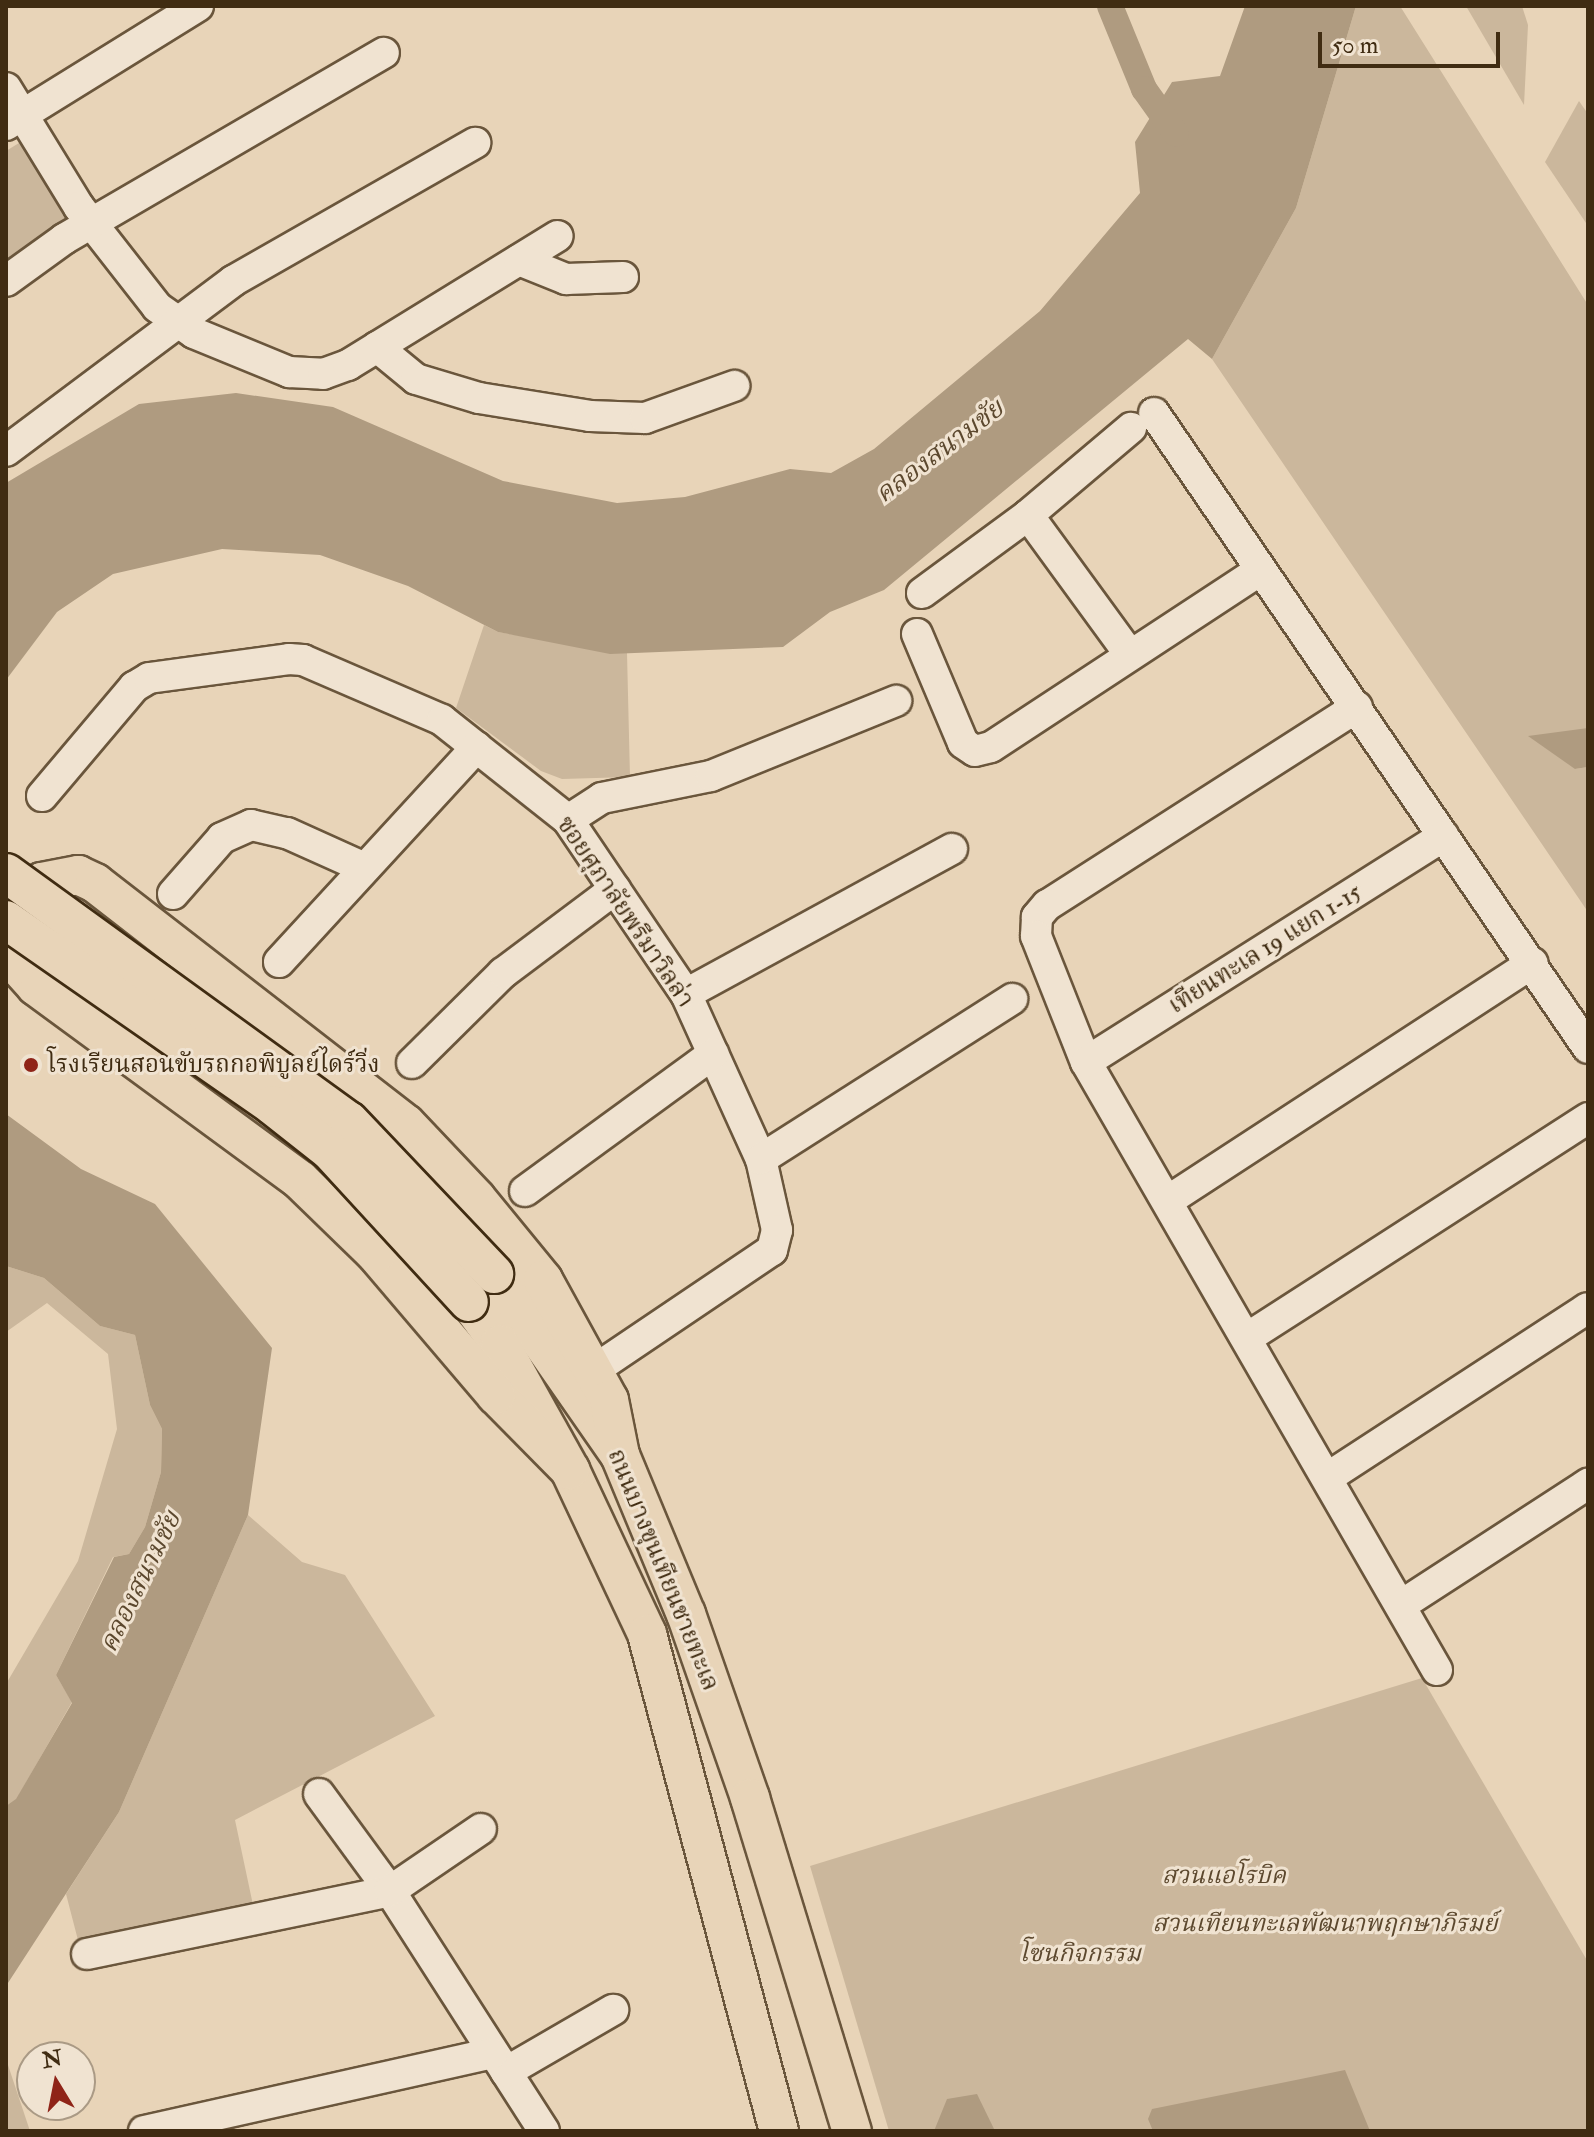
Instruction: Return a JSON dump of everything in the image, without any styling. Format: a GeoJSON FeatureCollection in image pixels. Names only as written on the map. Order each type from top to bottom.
{"type":"FeatureCollection","features":[{"type":"Feature","properties":{"kind":"main road","name":"ถนนบางขุนเทียนชายทะเล"},"geometry":{"type":"LineString","coordinates":[[6,873],[349,1121],[494,1274],[620,1455],[686,1614],[750,1798],[852,2131]]}},
{"type":"Feature","properties":{"kind":"main road"},"geometry":{"type":"LineString","coordinates":[[570,1470],[499,1399],[376,1254],[300,1180],[36,986],[16,964],[9,944],[16,907],[27,892],[42,882],[78,875],[95,883],[406,1124],[476,1198],[543,1280],[609,1400],[620,1455]]}},
{"type":"Feature","properties":{"kind":"main road","name":"ถนนบางขุนเทียนชายทะเล"},"geometry":{"type":"LineString","coordinates":[[6,920],[272,1105],[330,1151],[469,1302],[500,1344],[570,1470],[647,1634],[779,2131]]}},
{"type":"Feature","properties":{"kind":"street"},"geometry":{"type":"LineString","coordinates":[[15,120],[198,6]]}},
{"type":"Feature","properties":{"kind":"street"},"geometry":{"type":"LineString","coordinates":[[6,281],[91,223],[384,53]]}},
{"type":"Feature","properties":{"kind":"street"},"geometry":{"type":"LineString","coordinates":[[6,88],[15,120],[157,307],[178,322],[289,372],[323,374],[377,347],[558,236]]}},
{"type":"Feature","properties":{"kind":"street"},"geometry":{"type":"LineString","coordinates":[[6,451],[233,281],[475,143]]}},
{"type":"Feature","properties":{"kind":"street"},"geometry":{"type":"LineString","coordinates":[[519,260],[566,279],[623,277]]}},
{"type":"Feature","properties":{"kind":"street"},"geometry":{"type":"LineString","coordinates":[[377,347],[416,379],[479,398],[590,416],[645,418],[734,386]]}},
{"type":"Feature","properties":{"kind":"street"},"geometry":{"type":"LineString","coordinates":[[922,593],[1028,515],[1142,420],[1260,570],[1533,963],[1588,1048]]}},
{"type":"Feature","properties":{"kind":"street"},"geometry":{"type":"LineString","coordinates":[[1028,515],[1130,655]]}},
{"type":"Feature","properties":{"kind":"street"},"geometry":{"type":"LineString","coordinates":[[917,634],[963,743],[975,751],[991,747],[1260,570]]}},
{"type":"Feature","properties":{"kind":"street","name":"ซอยศุภาลัยพรีมาวิลล่า"},"geometry":{"type":"LineString","coordinates":[[42,796],[134,687],[163,673],[303,660],[442,720],[568,820],[686,994],[761,1159],[777,1230],[772,1250],[594,1370]]}},
{"type":"Feature","properties":{"kind":"street"},"geometry":{"type":"LineString","coordinates":[[568,820],[602,798],[711,776],[896,701]]}},
{"type":"Feature","properties":{"kind":"street"},"geometry":{"type":"LineString","coordinates":[[1357,707],[1047,905],[1037,917],[1036,936],[1086,1062],[1403,1604],[1437,1670]]}},
{"type":"Feature","properties":{"kind":"street"},"geometry":{"type":"LineString","coordinates":[[279,962],[477,747]]}},
{"type":"Feature","properties":{"kind":"street"},"geometry":{"type":"LineString","coordinates":[[173,894],[222,838],[251,825],[287,833],[365,868]]}},
{"type":"Feature","properties":{"kind":"street","name":"เทียนทะเล 19 แยก 1-15"},"geometry":{"type":"LineString","coordinates":[[1086,1062],[1443,836]]}},
{"type":"Feature","properties":{"kind":"street"},"geometry":{"type":"LineString","coordinates":[[686,994],[952,849]]}},
{"type":"Feature","properties":{"kind":"street"},"geometry":{"type":"LineString","coordinates":[[412,1063],[503,973],[615,889]]}},
{"type":"Feature","properties":{"kind":"street"},"geometry":{"type":"LineString","coordinates":[[1169,1200],[1533,963]]}},
{"type":"Feature","properties":{"kind":"street"},"geometry":{"type":"LineString","coordinates":[[761,1159],[1012,999]]}},
{"type":"Feature","properties":{"kind":"street"},"geometry":{"type":"LineString","coordinates":[[525,1191],[713,1054]]}},
{"type":"Feature","properties":{"kind":"street"},"geometry":{"type":"LineString","coordinates":[[1247,1338],[1588,1118]]}},
{"type":"Feature","properties":{"kind":"street"},"geometry":{"type":"LineString","coordinates":[[1327,1478],[1588,1308]]}},
{"type":"Feature","properties":{"kind":"street"},"geometry":{"type":"LineString","coordinates":[[1403,1604],[1588,1484]]}},
{"type":"Feature","properties":{"kind":"street"},"geometry":{"type":"LineString","coordinates":[[319,1794],[390,1891],[544,2131]]}},
{"type":"Feature","properties":{"kind":"street"},"geometry":{"type":"LineString","coordinates":[[87,1954],[390,1891],[481,1829]]}},
{"type":"Feature","properties":{"kind":"street"},"geometry":{"type":"LineString","coordinates":[[144,2131],[499,2062],[613,2010]]}},
{"type":"Feature","properties":{"kind":"green space"},"geometry":{"type":"Polygon","coordinates":[[[1356,6],[1400,6],[1588,305],[1588,728],[1583,730],[1575,769],[1588,767],[1588,912],[1212,359],[1296,208],[1356,6]]]}},
{"type":"Feature","properties":{"kind":"green space"},"geometry":{"type":"Polygon","coordinates":[[[1466,6],[1522,6],[1528,25],[1524,105],[1466,6]]]}},
{"type":"Feature","properties":{"kind":"green space"},"geometry":{"type":"Polygon","coordinates":[[[1579,101],[1588,114],[1588,226],[1545,162],[1579,101]]]}},
{"type":"Feature","properties":{"kind":"green space"},"geometry":{"type":"Polygon","coordinates":[[[19,143],[74,217],[6,266],[6,151],[19,143]]]}},
{"type":"Feature","properties":{"kind":"green space"},"geometry":{"type":"Polygon","coordinates":[[[484,625],[498,632],[627,653],[630,777],[562,779],[541,771],[456,708],[484,625]]]}},
{"type":"Feature","properties":{"kind":"green space"},"geometry":{"type":"Polygon","coordinates":[[[6,1266],[44,1278],[100,1326],[135,1335],[150,1405],[162,1429],[161,1472],[145,1527],[129,1554],[113,1557],[56,1675],[72,1702],[16,1800],[6,1806],[6,1684],[78,1561],[117,1429],[108,1354],[47,1303],[6,1332],[6,1266]]]}},
{"type":"Feature","properties":{"kind":"green space"},"geometry":{"type":"Polygon","coordinates":[[[248,1515],[302,1562],[345,1575],[435,1716],[235,1820],[253,1905],[79,1944],[66,1894],[119,1812],[248,1515]]]}},
{"type":"Feature","properties":{"kind":"green space","name":"สวนเทียนทะเลพัฒนาพฤกษาภิรมย์"},"geometry":{"type":"Polygon","coordinates":[[[1422,1678],[1588,1962],[1588,2131],[889,2131],[810,1866],[1422,1678]]]}},
{"type":"Feature","properties":{"kind":"green space"},"geometry":{"type":"Polygon","coordinates":[[[6,2059],[16,2089],[16,2121],[27,2121],[30,2131],[6,2131],[6,2059]]]}},
{"type":"Feature","properties":{"kind":"water","name":"คลองสนามชัย"},"geometry":{"type":"Polygon","coordinates":[[[1245,6],[1356,6],[1296,208],[1212,359],[1188,339],[884,590],[830,612],[783,647],[610,654],[498,632],[408,586],[320,555],[222,549],[113,574],[57,612],[6,680],[6,483],[139,404],[236,393],[333,407],[503,481],[617,503],[685,497],[790,469],[831,473],[874,449],[1040,311],[1140,193],[1135,142],[1172,82],[1220,76],[1245,6]]]}},
{"type":"Feature","properties":{"kind":"water"},"geometry":{"type":"Polygon","coordinates":[[[1588,728],[1588,767],[1575,769],[1528,736],[1588,728]]]}},
{"type":"Feature","properties":{"kind":"water","name":"คลองสนามชัย"},"geometry":{"type":"Polygon","coordinates":[[[6,1114],[81,1169],[155,1204],[272,1348],[248,1515],[119,1812],[6,1986],[6,1806],[16,1799],[72,1703],[56,1675],[114,1557],[129,1554],[145,1527],[161,1472],[162,1429],[150,1405],[135,1335],[100,1326],[44,1278],[6,1266],[6,1114]]]}},
{"type":"Feature","properties":{"kind":"water"},"geometry":{"type":"Polygon","coordinates":[[[1345,2070],[1370,2131],[1153,2131],[1148,2119],[1152,2109],[1345,2070]]]}},
{"type":"Feature","properties":{"kind":"water"},"geometry":{"type":"Polygon","coordinates":[[[977,2094],[995,2131],[934,2131],[947,2099],[977,2094]]]}},
{"type":"Feature","properties":{"kind":"waterway"},"geometry":{"type":"LineString","coordinates":[[1110,6],[1144,89],[1176,134]]}},
{"type":"Feature","properties":{"kind":"place","name":"โรงเรียนสอนขับรถกอพิบูลย์ไดร์วิ่ง"},"geometry":{"type":"Point","coordinates":[31,1065]}},
{"type":"Feature","properties":{"kind":"park label","name":"สวนแอโรบิค"},"geometry":{"type":"Point","coordinates":[1224,1876]}},
{"type":"Feature","properties":{"kind":"park label","name":"โซนกิจกรรม"},"geometry":{"type":"Point","coordinates":[1080,1954]}}]}
